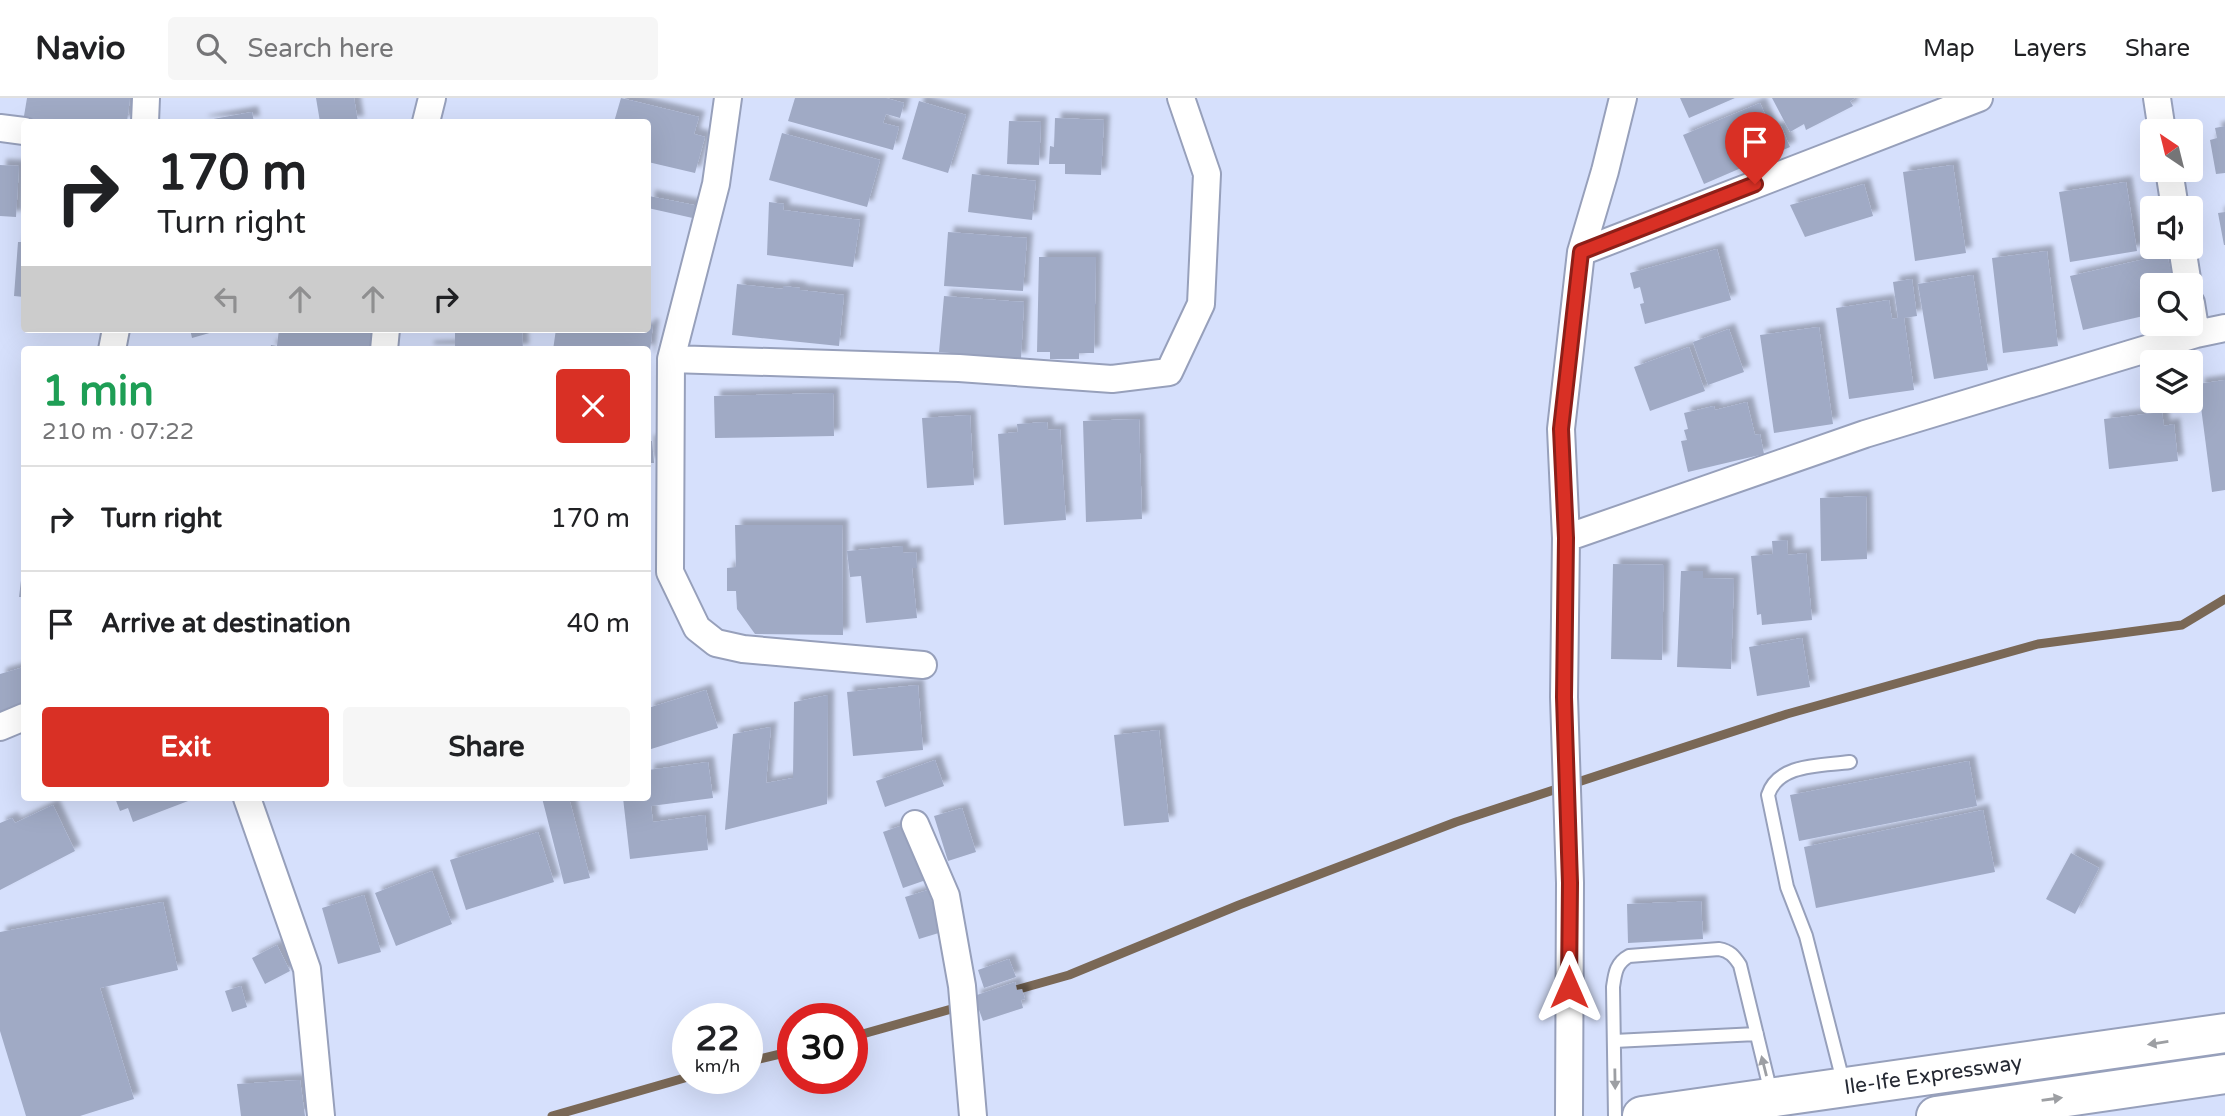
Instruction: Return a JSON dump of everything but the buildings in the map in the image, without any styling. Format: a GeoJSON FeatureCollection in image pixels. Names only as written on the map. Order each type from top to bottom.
{"type":"FeatureCollection","features":[{"type":"Feature","properties":{"kind":"highway","name":"Ile-Ife Expressway"},"geometry":{"type":"LineString","coordinates":[[1643,1116],[2225,1033]]}},
{"type":"Feature","properties":{"kind":"highway","name":"Ile-Ife Expressway"},"geometry":{"type":"LineString","coordinates":[[1936,1116],[2225,1074]]}},
{"type":"Feature","properties":{"kind":"street"},"geometry":{"type":"LineString","coordinates":[[145,119],[146,98]]}},
{"type":"Feature","properties":{"kind":"street"},"geometry":{"type":"LineString","coordinates":[[427,119],[432,98]]}},
{"type":"Feature","properties":{"kind":"street"},"geometry":{"type":"LineString","coordinates":[[728,98],[716,184],[671,359],[659,573],[697,628],[716,643],[743,649],[923,665]]}},
{"type":"Feature","properties":{"kind":"street"},"geometry":{"type":"LineString","coordinates":[[671,359],[959,368],[1112,379],[1169,372],[1201,304],[1207,187],[1207,174],[1181,98]]}},
{"type":"Feature","properties":{"kind":"street"},"geometry":{"type":"LineString","coordinates":[[1569,1116],[1570,883],[1564,697],[1566,538],[1561,429],[1581,252],[1623,98]]}},
{"type":"Feature","properties":{"kind":"street"},"geometry":{"type":"LineString","coordinates":[[1581,252],[1979,98]]}},
{"type":"Feature","properties":{"kind":"street"},"geometry":{"type":"LineString","coordinates":[[2157,98],[2160,119]]}},
{"type":"Feature","properties":{"kind":"street"},"geometry":{"type":"LineString","coordinates":[[0,128],[21,131]]}},
{"type":"Feature","properties":{"kind":"street"},"geometry":{"type":"LineString","coordinates":[[2203,333],[2225,328]]}},
{"type":"Feature","properties":{"kind":"street"},"geometry":{"type":"LineString","coordinates":[[1566,538],[1865,434],[2189,336]]}},
{"type":"Feature","properties":{"kind":"street"},"geometry":{"type":"LineString","coordinates":[[0,727],[21,718]]}},
{"type":"Feature","properties":{"kind":"street"},"geometry":{"type":"LineString","coordinates":[[248,801],[307,969],[321,1116]]}},
{"type":"Feature","properties":{"kind":"street"},"geometry":{"type":"LineString","coordinates":[[915,824],[946,896],[962,986],[973,1116]]}},
{"type":"Feature","properties":{"kind":"lane"},"geometry":{"type":"LineString","coordinates":[[1844,1088],[1806,936],[1787,887],[1768,794],[1771,783],[1782,775],[1796,770],[1850,762]]}},
{"type":"Feature","properties":{"kind":"lane"},"geometry":{"type":"LineString","coordinates":[[1615,1116],[1613,987],[1616,968],[1620,961],[1629,956],[1727,950],[1740,965],[1772,1098]]}},
{"type":"Feature","properties":{"kind":"lane"},"geometry":{"type":"LineString","coordinates":[[1614,1041],[1756,1034]]}},
{"type":"Feature","properties":{"kind":"waterway"},"geometry":{"type":"LineString","coordinates":[[1005,993],[1069,975],[1239,905],[1456,822],[1787,714],[2038,644],[2182,625],[2225,599]]}},
{"type":"Feature","properties":{"kind":"waterway"},"geometry":{"type":"LineString","coordinates":[[868,1032],[962,1006]]}},
{"type":"Feature","properties":{"kind":"waterway"},"geometry":{"type":"LineString","coordinates":[[763,1058],[777,1055]]}},
{"type":"Feature","properties":{"kind":"waterway"},"geometry":{"type":"LineString","coordinates":[[552,1116],[672,1082]]}},
{"type":"Feature","properties":{"kind":"route"},"geometry":{"type":"LineString","coordinates":[[1569,987],[1570,883],[1564,697],[1566,538],[1561,429],[1581,252],[1755,184]]}}]}
